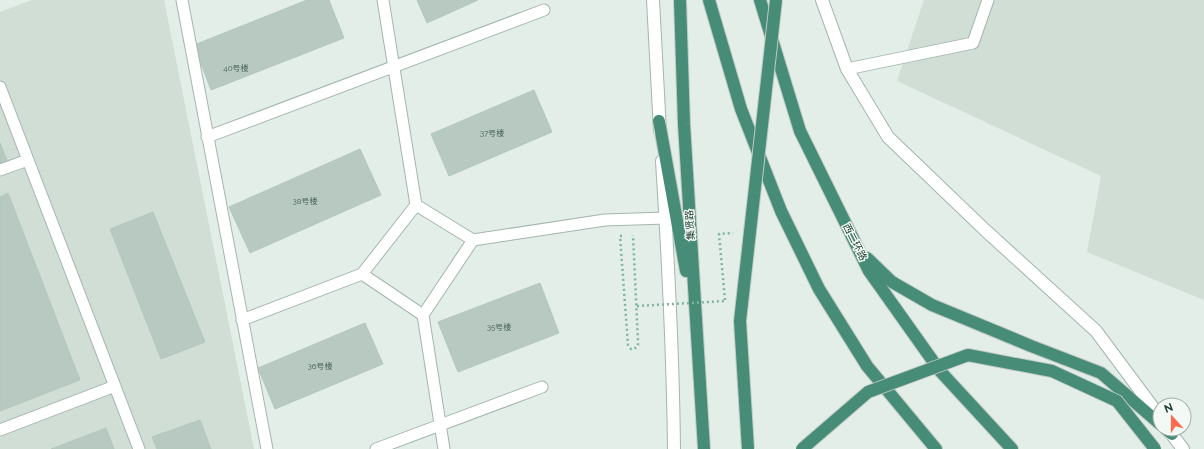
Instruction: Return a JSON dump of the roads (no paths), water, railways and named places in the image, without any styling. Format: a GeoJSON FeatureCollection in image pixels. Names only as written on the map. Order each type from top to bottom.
{"type":"FeatureCollection","features":[{"type":"Feature","properties":{"kind":"highway","name":"集贤路"},"geometry":{"type":"LineString","coordinates":[[680,0],[684,124],[704,449]]}},
{"type":"Feature","properties":{"kind":"highway"},"geometry":{"type":"LineString","coordinates":[[709,0],[741,109],[781,211],[819,289],[867,366],[936,449]]}},
{"type":"Feature","properties":{"kind":"highway","name":"西二环路"},"geometry":{"type":"LineString","coordinates":[[760,0],[800,131],[869,271],[940,371],[1012,449]]}},
{"type":"Feature","properties":{"kind":"highway"},"geometry":{"type":"LineString","coordinates":[[748,449],[740,321],[776,0]]}},
{"type":"Feature","properties":{"kind":"highway"},"geometry":{"type":"LineString","coordinates":[[659,121],[696,327]]}},
{"type":"Feature","properties":{"kind":"highway"},"geometry":{"type":"LineString","coordinates":[[859,250],[892,282],[932,305],[1101,373],[1152,417]]}},
{"type":"Feature","properties":{"kind":"highway"},"geometry":{"type":"LineString","coordinates":[[802,449],[868,392],[968,355],[1052,371],[1117,401],[1155,449]]}},
{"type":"Feature","properties":{"kind":"street"},"geometry":{"type":"LineString","coordinates":[[653,0],[659,121],[666,218],[674,399],[674,449]]}},
{"type":"Feature","properties":{"kind":"street"},"geometry":{"type":"LineString","coordinates":[[822,0],[847,69],[888,137],[985,230],[1096,331],[1152,407]]}},
{"type":"Feature","properties":{"kind":"street"},"geometry":{"type":"LineString","coordinates":[[1174,437],[1183,449]]}},
{"type":"Feature","properties":{"kind":"lane"},"geometry":{"type":"LineString","coordinates":[[182,0],[267,449]]}},
{"type":"Feature","properties":{"kind":"lane"},"geometry":{"type":"LineString","coordinates":[[242,320],[362,274],[416,206],[383,0]]}},
{"type":"Feature","properties":{"kind":"lane"},"geometry":{"type":"LineString","coordinates":[[847,69],[973,43],[988,0]]}},
{"type":"Feature","properties":{"kind":"lane"},"geometry":{"type":"LineString","coordinates":[[207,136],[544,10]]}},
{"type":"Feature","properties":{"kind":"lane"},"geometry":{"type":"LineString","coordinates":[[0,87],[139,449]]}},
{"type":"Feature","properties":{"kind":"lane"},"geometry":{"type":"LineString","coordinates":[[0,170],[28,160]]}},
{"type":"Feature","properties":{"kind":"lane"},"geometry":{"type":"LineString","coordinates":[[416,206],[473,240],[605,220],[666,218]]}},
{"type":"Feature","properties":{"kind":"lane"},"geometry":{"type":"LineString","coordinates":[[444,449],[424,315],[473,240]]}},
{"type":"Feature","properties":{"kind":"lane"},"geometry":{"type":"LineString","coordinates":[[362,274],[424,315]]}},
{"type":"Feature","properties":{"kind":"lane"},"geometry":{"type":"LineString","coordinates":[[0,430],[115,386]]}},
{"type":"Feature","properties":{"kind":"lane"},"geometry":{"type":"LineString","coordinates":[[376,449],[542,387]]}}]}
